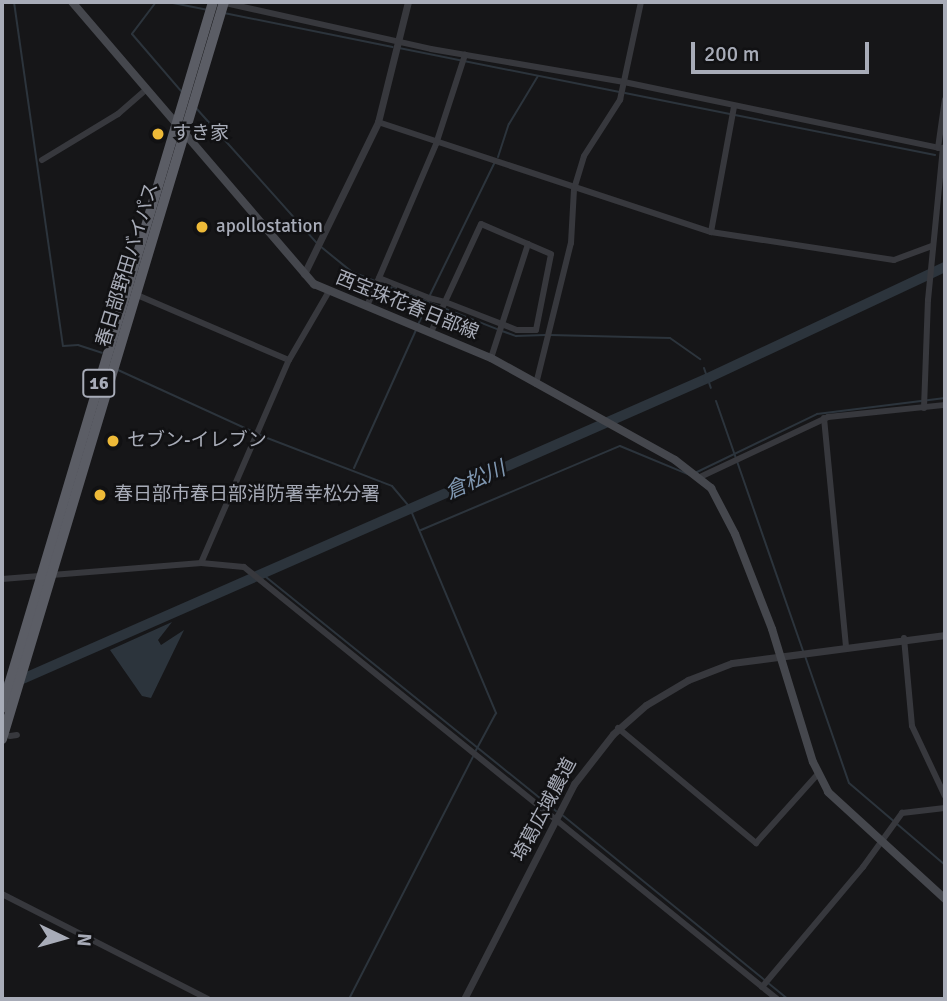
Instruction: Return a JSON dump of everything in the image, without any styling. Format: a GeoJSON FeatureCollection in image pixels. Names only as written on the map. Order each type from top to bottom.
{"type":"FeatureCollection","features":[{"type":"Feature","properties":{"kind":"highway","name":"春日部野田バイパス"},"geometry":{"type":"LineString","coordinates":[[6,704],[27,658],[47,575],[213,2]]}},
{"type":"Feature","properties":{"kind":"highway","name":"春日部野田バイパス"},"geometry":{"type":"LineString","coordinates":[[9,736],[6,704],[15,663],[47,575],[137,295],[223,2]]}},
{"type":"Feature","properties":{"kind":"main road","name":"西宝珠花春日部線"},"geometry":{"type":"LineString","coordinates":[[72,2],[186,132],[304,274],[328,293],[367,306],[491,358],[628,433],[700,477]]}},
{"type":"Feature","properties":{"kind":"main road"},"geometry":{"type":"LineString","coordinates":[[700,477],[722,503],[780,654],[818,774],[839,806],[945,899]]}},
{"type":"Feature","properties":{"kind":"street"},"geometry":{"type":"LineString","coordinates":[[223,2],[733,112],[942,148]]}},
{"type":"Feature","properties":{"kind":"street"},"geometry":{"type":"LineString","coordinates":[[304,274],[378,122],[408,2]]}},
{"type":"Feature","properties":{"kind":"street"},"geometry":{"type":"LineString","coordinates":[[536,384],[571,243],[574,189],[584,156],[623,89],[641,2]]}},
{"type":"Feature","properties":{"kind":"street"},"geometry":{"type":"LineString","coordinates":[[367,306],[436,144],[465,55]]}},
{"type":"Feature","properties":{"kind":"street"},"geometry":{"type":"LineString","coordinates":[[42,160],[118,114],[147,89]]}},
{"type":"Feature","properties":{"kind":"street"},"geometry":{"type":"LineString","coordinates":[[924,403],[928,300],[945,99]]}},
{"type":"Feature","properties":{"kind":"street"},"geometry":{"type":"LineString","coordinates":[[711,232],[733,112]]}},
{"type":"Feature","properties":{"kind":"street"},"geometry":{"type":"LineString","coordinates":[[378,122],[436,144],[711,232],[894,260],[932,246]]}},
{"type":"Feature","properties":{"kind":"street"},"geometry":{"type":"LineString","coordinates":[[379,278],[445,302],[504,325],[536,330],[551,254],[481,224],[445,302],[432,332]]}},
{"type":"Feature","properties":{"kind":"street"},"geometry":{"type":"LineString","coordinates":[[491,358],[504,325],[528,244]]}},
{"type":"Feature","properties":{"kind":"street"},"geometry":{"type":"LineString","coordinates":[[201,563],[289,360],[328,293]]}},
{"type":"Feature","properties":{"kind":"street"},"geometry":{"type":"LineString","coordinates":[[137,295],[289,360]]}},
{"type":"Feature","properties":{"kind":"street"},"geometry":{"type":"LineString","coordinates":[[700,477],[824,418],[924,403],[945,405]]}},
{"type":"Feature","properties":{"kind":"street"},"geometry":{"type":"LineString","coordinates":[[824,418],[846,646]]}},
{"type":"Feature","properties":{"kind":"street"},"geometry":{"type":"LineString","coordinates":[[2,579],[201,563],[244,567],[776,999]]}},
{"type":"Feature","properties":{"kind":"street","name":"埼葛広域農道"},"geometry":{"type":"LineString","coordinates":[[464,999],[555,820],[591,758],[618,728],[667,690],[697,676],[780,654],[945,635]]}},
{"type":"Feature","properties":{"kind":"street"},"geometry":{"type":"LineString","coordinates":[[904,638],[912,726],[945,796]]}},
{"type":"Feature","properties":{"kind":"street"},"geometry":{"type":"LineString","coordinates":[[618,728],[755,844],[818,774]]}},
{"type":"Feature","properties":{"kind":"street"},"geometry":{"type":"LineString","coordinates":[[762,987],[902,813],[945,808]]}},
{"type":"Feature","properties":{"kind":"street"},"geometry":{"type":"LineString","coordinates":[[2,894],[208,999]]}},
{"type":"Feature","properties":{"kind":"shaded area"},"geometry":{"type":"Polygon","coordinates":[[[172,622],[158,640],[161,645],[184,630],[151,698],[142,696],[110,650],[172,622]]]}},
{"type":"Feature","properties":{"kind":"waterway"},"geometry":{"type":"LineString","coordinates":[[14,2],[63,346],[78,345],[102,353]]}},
{"type":"Feature","properties":{"kind":"waterway"},"geometry":{"type":"LineString","coordinates":[[156,2],[132,34],[181,91]]}},
{"type":"Feature","properties":{"kind":"waterway"},"geometry":{"type":"LineString","coordinates":[[168,2],[208,10]]}},
{"type":"Feature","properties":{"kind":"waterway"},"geometry":{"type":"LineString","coordinates":[[224,13],[393,47]]}},
{"type":"Feature","properties":{"kind":"waterway"},"geometry":{"type":"LineString","coordinates":[[399,48],[620,92]]}},
{"type":"Feature","properties":{"kind":"waterway"},"geometry":{"type":"LineString","coordinates":[[498,157],[509,124],[538,76]]}},
{"type":"Feature","properties":{"kind":"waterway"},"geometry":{"type":"LineString","coordinates":[[625,93],[730,114]]}},
{"type":"Feature","properties":{"kind":"waterway"},"geometry":{"type":"LineString","coordinates":[[196,108],[316,242]]}},
{"type":"Feature","properties":{"kind":"waterway"},"geometry":{"type":"LineString","coordinates":[[735,115],[935,155]]}},
{"type":"Feature","properties":{"kind":"waterway"},"geometry":{"type":"LineString","coordinates":[[430,295],[495,162]]}},
{"type":"Feature","properties":{"kind":"waterway"},"geometry":{"type":"LineString","coordinates":[[320,246],[352,272],[497,329]]}},
{"type":"Feature","properties":{"kind":"waterway","name":"倉松川"},"geometry":{"type":"LineString","coordinates":[[2,688],[708,378],[945,267]]}},
{"type":"Feature","properties":{"kind":"waterway"},"geometry":{"type":"LineString","coordinates":[[418,325],[428,301]]}},
{"type":"Feature","properties":{"kind":"waterway"},"geometry":{"type":"LineString","coordinates":[[354,468],[416,330]]}},
{"type":"Feature","properties":{"kind":"waterway"},"geometry":{"type":"LineString","coordinates":[[502,331],[516,336],[545,335]]}},
{"type":"Feature","properties":{"kind":"waterway"},"geometry":{"type":"LineString","coordinates":[[550,335],[670,338],[700,359]]}},
{"type":"Feature","properties":{"kind":"waterway","name":"倉松川"},"geometry":{"type":"LineString","coordinates":[[704,368],[711,388]]}},
{"type":"Feature","properties":{"kind":"waterway"},"geometry":{"type":"LineString","coordinates":[[118,370],[262,436],[392,486],[409,506],[496,713],[475,752]]}},
{"type":"Feature","properties":{"kind":"waterway"},"geometry":{"type":"LineString","coordinates":[[695,473],[817,414],[945,398]]}},
{"type":"Feature","properties":{"kind":"waterway"},"geometry":{"type":"LineString","coordinates":[[716,401],[803,651]]}},
{"type":"Feature","properties":{"kind":"waterway"},"geometry":{"type":"LineString","coordinates":[[421,530],[620,446],[690,475]]}},
{"type":"Feature","properties":{"kind":"waterway"},"geometry":{"type":"LineString","coordinates":[[261,573],[556,811]]}},
{"type":"Feature","properties":{"kind":"waterway"},"geometry":{"type":"LineString","coordinates":[[805,656],[849,783],[945,865]]}},
{"type":"Feature","properties":{"kind":"waterway"},"geometry":{"type":"LineString","coordinates":[[349,999],[473,757]]}},
{"type":"Feature","properties":{"kind":"waterway"},"geometry":{"type":"LineString","coordinates":[[561,814],[788,999]]}},
{"type":"Feature","properties":{"kind":"place","name":"すき家"},"geometry":{"type":"Point","coordinates":[158,134]}},
{"type":"Feature","properties":{"kind":"place","name":"apollostation"},"geometry":{"type":"Point","coordinates":[202,227]}},
{"type":"Feature","properties":{"kind":"place","name":"セブン-イレブン"},"geometry":{"type":"Point","coordinates":[113,441]}},
{"type":"Feature","properties":{"kind":"place","name":"春日部市春日部消防署幸松分署"},"geometry":{"type":"Point","coordinates":[100,495]}}]}
